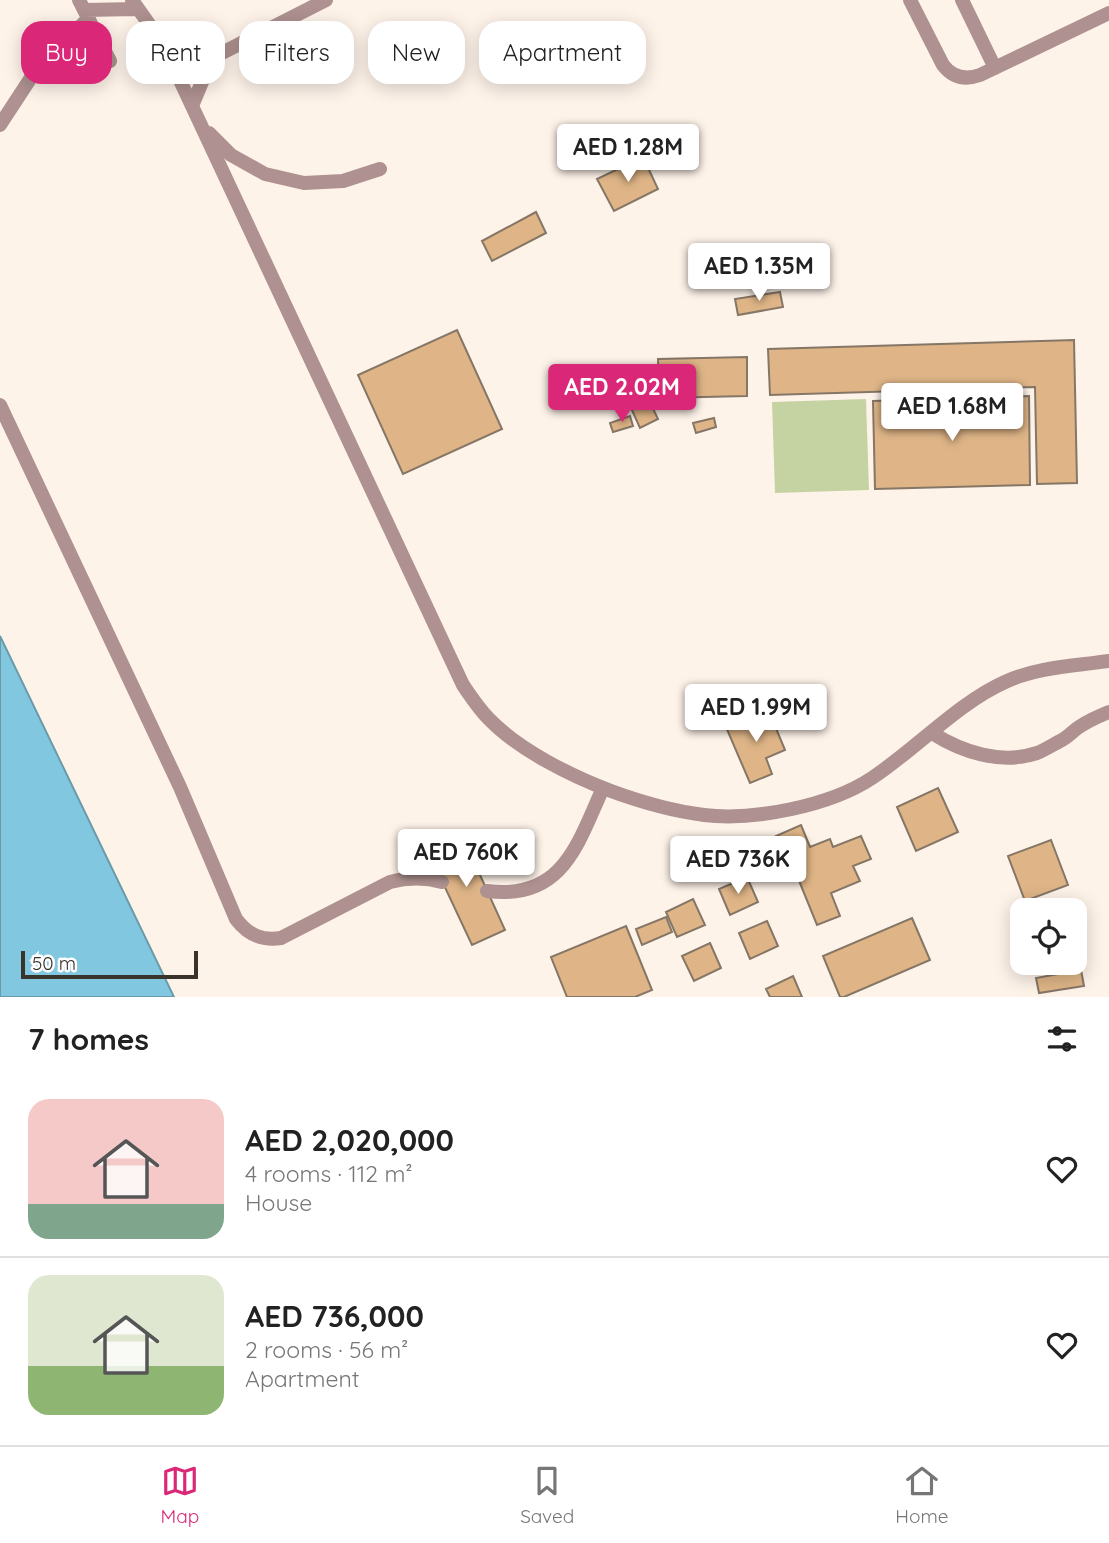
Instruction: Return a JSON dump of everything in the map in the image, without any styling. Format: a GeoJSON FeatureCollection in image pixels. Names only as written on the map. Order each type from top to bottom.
{"type":"FeatureCollection","features":[{"type":"Feature","properties":{"kind":"lane"},"geometry":{"type":"LineString","coordinates":[[225,51],[326,0]]}},
{"type":"Feature","properties":{"kind":"lane"},"geometry":{"type":"LineString","coordinates":[[910,0],[943,65],[948,71],[964,78],[973,78],[1109,13]]}},
{"type":"Feature","properties":{"kind":"lane"},"geometry":{"type":"LineString","coordinates":[[962,0],[995,68]]}},
{"type":"Feature","properties":{"kind":"lane"},"geometry":{"type":"LineString","coordinates":[[0,125],[36,70],[84,10],[135,4],[147,21]]}},
{"type":"Feature","properties":{"kind":"lane"},"geometry":{"type":"LineString","coordinates":[[182,84],[463,685],[488,718],[505,735],[525,749],[579,778],[643,802],[706,815],[759,814],[786,810],[817,803],[872,779],[975,699],[1008,680],[1047,669],[1109,661]]}},
{"type":"Feature","properties":{"kind":"lane"},"geometry":{"type":"LineString","coordinates":[[192,106],[201,84]]}},
{"type":"Feature","properties":{"kind":"lane"},"geometry":{"type":"LineString","coordinates":[[203,128],[231,155],[265,174],[304,183],[343,181],[380,169]]}},
{"type":"Feature","properties":{"kind":"lane"},"geometry":{"type":"LineString","coordinates":[[0,405],[180,788],[236,919],[243,928],[261,938],[281,938],[390,882],[416,877],[442,882]]}},
{"type":"Feature","properties":{"kind":"lane"},"geometry":{"type":"LineString","coordinates":[[932,733],[971,752],[1015,757],[1036,753],[1109,712]]}},
{"type":"Feature","properties":{"kind":"lane"},"geometry":{"type":"LineString","coordinates":[[488,891],[516,892],[536,886],[554,875],[571,856],[603,788]]}},
{"type":"Feature","properties":{"kind":"green space"},"geometry":{"type":"Polygon","coordinates":[[[866,399],[869,490],[775,493],[772,402],[866,399]]]}},
{"type":"Feature","properties":{"kind":"water"},"geometry":{"type":"Polygon","coordinates":[[[0,636],[174,997],[0,997],[0,636]]]}},
{"type":"Feature","properties":{"kind":"building"},"geometry":{"type":"Polygon","coordinates":[[[643,157],[658,189],[614,211],[597,179],[643,157]]]}},
{"type":"Feature","properties":{"kind":"building"},"geometry":{"type":"Polygon","coordinates":[[[536,212],[546,233],[492,261],[482,241],[536,212]]]}},
{"type":"Feature","properties":{"kind":"building"},"geometry":{"type":"Polygon","coordinates":[[[780,292],[783,307],[738,315],[735,299],[780,292]]]}},
{"type":"Feature","properties":{"kind":"building"},"geometry":{"type":"Polygon","coordinates":[[[457,330],[502,429],[403,474],[358,375],[457,330]]]}},
{"type":"Feature","properties":{"kind":"building"},"geometry":{"type":"Polygon","coordinates":[[[1074,340],[1077,483],[1037,484],[1035,387],[770,395],[768,349],[1074,340]]]}},
{"type":"Feature","properties":{"kind":"building"},"geometry":{"type":"Polygon","coordinates":[[[747,357],[747,396],[659,398],[658,359],[747,357]]]}},
{"type":"Feature","properties":{"kind":"building"},"geometry":{"type":"Polygon","coordinates":[[[1029,396],[1030,485],[875,489],[873,401],[1029,396]]]}},
{"type":"Feature","properties":{"kind":"building"},"geometry":{"type":"Polygon","coordinates":[[[649,400],[658,419],[640,428],[631,408],[649,400]]]}},
{"type":"Feature","properties":{"kind":"building"},"geometry":{"type":"Polygon","coordinates":[[[630,416],[633,426],[613,432],[610,423],[630,416]]]}},
{"type":"Feature","properties":{"kind":"building"},"geometry":{"type":"Polygon","coordinates":[[[714,418],[716,427],[696,433],[693,423],[714,418]]]}},
{"type":"Feature","properties":{"kind":"building"},"geometry":{"type":"Polygon","coordinates":[[[768,709],[785,750],[766,758],[772,774],[750,783],[726,727],[768,709]]]}},
{"type":"Feature","properties":{"kind":"building"},"geometry":{"type":"Polygon","coordinates":[[[938,788],[958,832],[916,851],[897,807],[938,788]]]}},
{"type":"Feature","properties":{"kind":"building"},"geometry":{"type":"Polygon","coordinates":[[[801,825],[810,847],[830,839],[833,847],[861,836],[871,859],[853,866],[860,881],[831,893],[840,916],[817,925],[791,861],[787,863],[776,836],[801,825]]]}},
{"type":"Feature","properties":{"kind":"building"},"geometry":{"type":"Polygon","coordinates":[[[461,833],[505,930],[472,945],[427,849],[461,833]]]}},
{"type":"Feature","properties":{"kind":"building"},"geometry":{"type":"Polygon","coordinates":[[[1051,840],[1068,885],[1033,898],[1024,898],[1008,856],[1051,840]]]}},
{"type":"Feature","properties":{"kind":"building"},"geometry":{"type":"Polygon","coordinates":[[[747,877],[758,902],[730,915],[719,889],[747,877]]]}},
{"type":"Feature","properties":{"kind":"building"},"geometry":{"type":"Polygon","coordinates":[[[693,899],[705,925],[677,937],[666,912],[693,899]]]}},
{"type":"Feature","properties":{"kind":"building"},"geometry":{"type":"Polygon","coordinates":[[[666,917],[672,932],[642,945],[636,929],[666,917]]]}},
{"type":"Feature","properties":{"kind":"building"},"geometry":{"type":"Polygon","coordinates":[[[912,918],[930,960],[840,997],[823,956],[912,918]]]}},
{"type":"Feature","properties":{"kind":"building"},"geometry":{"type":"Polygon","coordinates":[[[767,921],[778,946],[750,959],[739,933],[767,921]]]}},
{"type":"Feature","properties":{"kind":"building"},"geometry":{"type":"Polygon","coordinates":[[[626,926],[652,990],[635,997],[567,997],[551,957],[626,926]]]}},
{"type":"Feature","properties":{"kind":"building"},"geometry":{"type":"Polygon","coordinates":[[[710,943],[721,968],[694,981],[682,956],[710,943]]]}},
{"type":"Feature","properties":{"kind":"building"},"geometry":{"type":"Polygon","coordinates":[[[1082,975],[1084,986],[1039,993],[1036,978],[1082,975]]]}},
{"type":"Feature","properties":{"kind":"building"},"geometry":{"type":"Polygon","coordinates":[[[793,976],[802,997],[770,997],[766,989],[793,976]]]}}]}
